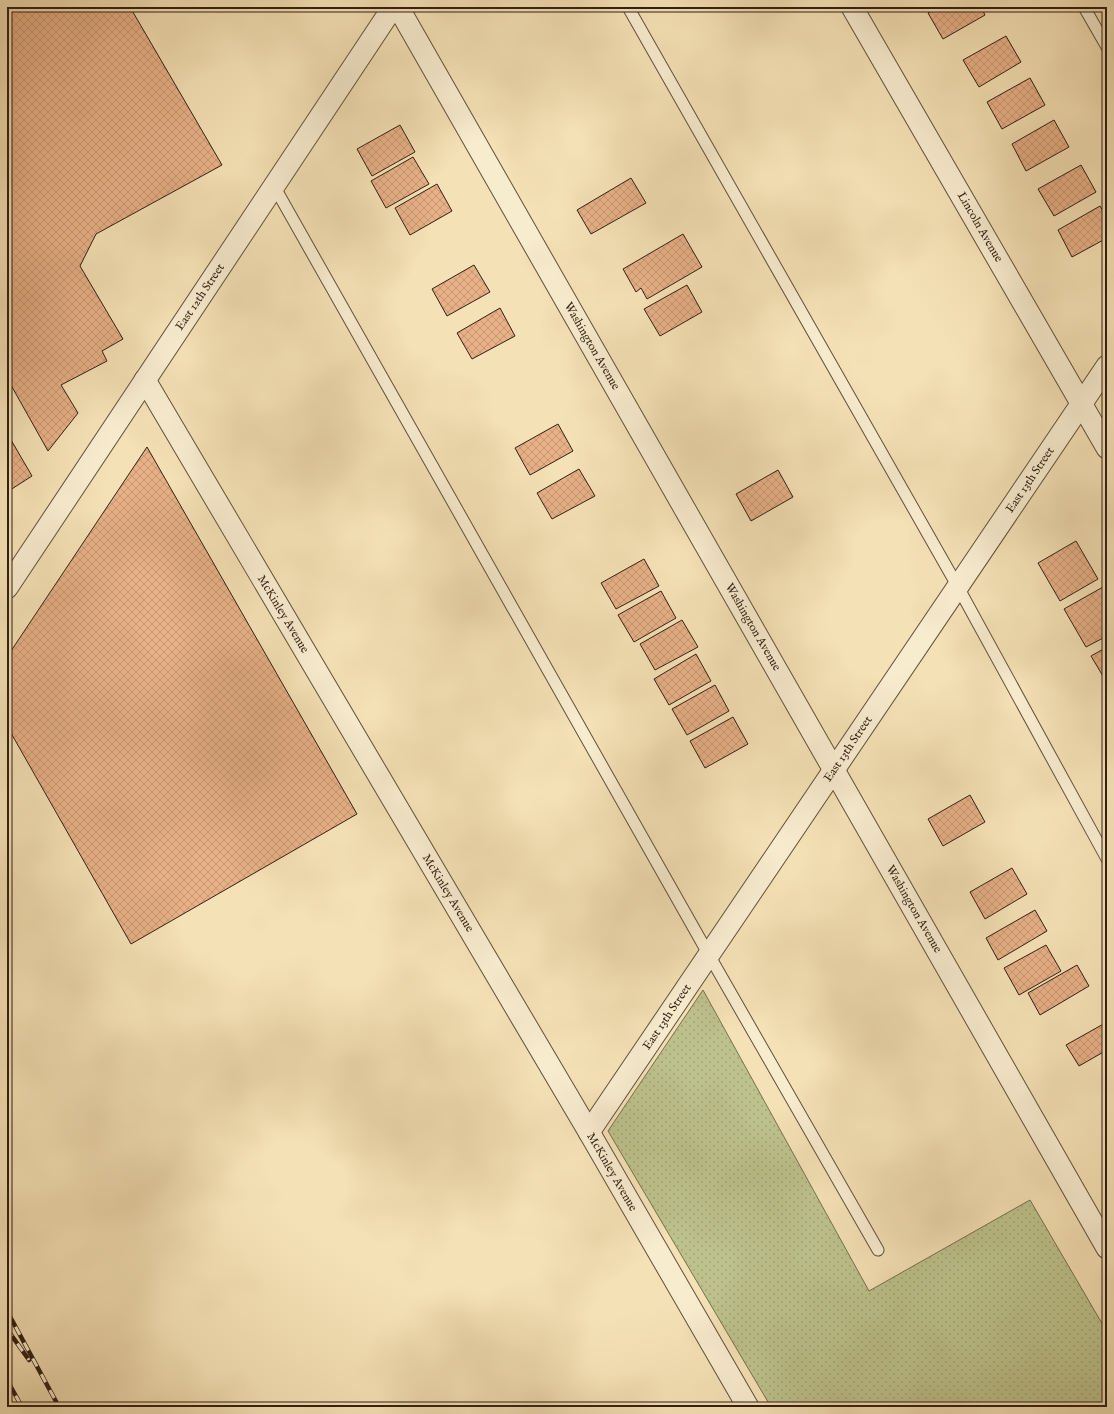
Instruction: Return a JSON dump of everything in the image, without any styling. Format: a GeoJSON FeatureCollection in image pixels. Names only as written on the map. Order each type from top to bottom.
{"type":"FeatureCollection","features":[{"type":"Feature","properties":{"kind":"street","name":"East 12th Street"},"geometry":{"type":"LineString","coordinates":[[7,588],[393,7]]}},
{"type":"Feature","properties":{"kind":"street","name":"Washington Avenue"},"geometry":{"type":"LineString","coordinates":[[398,7],[1107,1248]]}},
{"type":"Feature","properties":{"kind":"street","name":"Lincoln Avenue"},"geometry":{"type":"LineString","coordinates":[[852,7],[1107,448]]}},
{"type":"Feature","properties":{"kind":"street","name":"East 13th Street"},"geometry":{"type":"LineString","coordinates":[[589,1132],[1107,366]]}},
{"type":"Feature","properties":{"kind":"street","name":"McKinley Avenue"},"geometry":{"type":"LineString","coordinates":[[145,380],[589,1132],[748,1407]]}},
{"type":"Feature","properties":{"kind":"lane"},"geometry":{"type":"LineString","coordinates":[[628,7],[958,586],[1107,859]]}},
{"type":"Feature","properties":{"kind":"lane"},"geometry":{"type":"LineString","coordinates":[[1084,7],[1107,47]]}},
{"type":"Feature","properties":{"kind":"lane"},"geometry":{"type":"LineString","coordinates":[[274,186],[709,955],[878,1250]]}},
{"type":"Feature","properties":{"kind":"green space"},"geometry":{"type":"Polygon","coordinates":[[[703,990],[869,1291],[1030,1200],[1107,1332],[1107,1407],[771,1407],[608,1131],[703,990]]]}},
{"type":"Feature","properties":{"kind":"building"},"geometry":{"type":"Polygon","coordinates":[[[7,7],[130,7],[222,165],[96,234],[80,266],[123,339],[102,351],[107,361],[61,385],[78,413],[48,451],[7,378],[7,7]]]}},
{"type":"Feature","properties":{"kind":"building"},"geometry":{"type":"Polygon","coordinates":[[[938,7],[981,7],[985,15],[943,39],[928,13],[938,7]]]}},
{"type":"Feature","properties":{"kind":"building"},"geometry":{"type":"Polygon","coordinates":[[[1006,36],[1021,62],[979,87],[963,60],[1006,36]]]}},
{"type":"Feature","properties":{"kind":"building"},"geometry":{"type":"Polygon","coordinates":[[[1030,78],[1045,105],[1002,129],[987,102],[1030,78]]]}},
{"type":"Feature","properties":{"kind":"building"},"geometry":{"type":"Polygon","coordinates":[[[1054,120],[1069,147],[1026,171],[1012,144],[1054,120]]]}},
{"type":"Feature","properties":{"kind":"building"},"geometry":{"type":"Polygon","coordinates":[[[400,125],[415,152],[372,176],[357,149],[400,125]]]}},
{"type":"Feature","properties":{"kind":"building"},"geometry":{"type":"Polygon","coordinates":[[[413,157],[429,184],[386,208],[371,181],[413,157]]]}},
{"type":"Feature","properties":{"kind":"building"},"geometry":{"type":"Polygon","coordinates":[[[1081,165],[1096,192],[1054,216],[1038,189],[1081,165]]]}},
{"type":"Feature","properties":{"kind":"building"},"geometry":{"type":"Polygon","coordinates":[[[631,178],[646,203],[591,234],[577,210],[631,178]]]}},
{"type":"Feature","properties":{"kind":"building"},"geometry":{"type":"Polygon","coordinates":[[[437,184],[452,211],[410,235],[395,208],[437,184]]]}},
{"type":"Feature","properties":{"kind":"building"},"geometry":{"type":"Polygon","coordinates":[[[1100,206],[1107,218],[1107,238],[1072,257],[1058,230],[1100,206]]]}},
{"type":"Feature","properties":{"kind":"building"},"geometry":{"type":"Polygon","coordinates":[[[683,234],[702,267],[647,299],[641,288],[636,292],[623,269],[683,234]]]}},
{"type":"Feature","properties":{"kind":"building"},"geometry":{"type":"Polygon","coordinates":[[[474,265],[490,292],[447,316],[432,289],[474,265]]]}},
{"type":"Feature","properties":{"kind":"building"},"geometry":{"type":"Polygon","coordinates":[[[687,285],[702,312],[660,336],[644,309],[687,285]]]}},
{"type":"Feature","properties":{"kind":"building"},"geometry":{"type":"Polygon","coordinates":[[[500,308],[515,336],[472,359],[457,333],[500,308]]]}},
{"type":"Feature","properties":{"kind":"building"},"geometry":{"type":"Polygon","coordinates":[[[558,424],[573,451],[530,475],[515,448],[558,424]]]}},
{"type":"Feature","properties":{"kind":"building"},"geometry":{"type":"Polygon","coordinates":[[[7,433],[32,476],[7,492],[7,433]]]}},
{"type":"Feature","properties":{"kind":"building"},"geometry":{"type":"Polygon","coordinates":[[[147,447],[357,814],[131,944],[7,726],[7,657],[147,447]]]}},
{"type":"Feature","properties":{"kind":"building"},"geometry":{"type":"Polygon","coordinates":[[[579,469],[595,496],[552,519],[537,493],[579,469]]]}},
{"type":"Feature","properties":{"kind":"building"},"geometry":{"type":"Polygon","coordinates":[[[778,470],[793,497],[751,521],[736,494],[778,470]]]}},
{"type":"Feature","properties":{"kind":"building"},"geometry":{"type":"Polygon","coordinates":[[[1076,541],[1098,579],[1060,601],[1038,563],[1076,541]]]}},
{"type":"Feature","properties":{"kind":"building"},"geometry":{"type":"Polygon","coordinates":[[[644,559],[659,586],[616,609],[601,583],[644,559]]]}},
{"type":"Feature","properties":{"kind":"building"},"geometry":{"type":"Polygon","coordinates":[[[1103,587],[1107,595],[1107,636],[1086,647],[1064,609],[1103,587]]]}},
{"type":"Feature","properties":{"kind":"building"},"geometry":{"type":"Polygon","coordinates":[[[661,591],[676,618],[634,642],[618,615],[661,591]]]}},
{"type":"Feature","properties":{"kind":"building"},"geometry":{"type":"Polygon","coordinates":[[[682,620],[698,647],[655,670],[640,644],[682,620]]]}},
{"type":"Feature","properties":{"kind":"building"},"geometry":{"type":"Polygon","coordinates":[[[1107,647],[1107,683],[1091,656],[1107,647]]]}},
{"type":"Feature","properties":{"kind":"building"},"geometry":{"type":"Polygon","coordinates":[[[696,654],[711,681],[669,705],[654,679],[696,654]]]}},
{"type":"Feature","properties":{"kind":"building"},"geometry":{"type":"Polygon","coordinates":[[[715,685],[729,711],[687,735],[672,709],[715,685]]]}},
{"type":"Feature","properties":{"kind":"building"},"geometry":{"type":"Polygon","coordinates":[[[733,717],[748,744],[705,768],[690,741],[733,717]]]}},
{"type":"Feature","properties":{"kind":"building"},"geometry":{"type":"Polygon","coordinates":[[[970,795],[985,822],[943,846],[928,819],[970,795]]]}},
{"type":"Feature","properties":{"kind":"building"},"geometry":{"type":"Polygon","coordinates":[[[1012,868],[1027,894],[985,919],[970,892],[1012,868]]]}},
{"type":"Feature","properties":{"kind":"building"},"geometry":{"type":"Polygon","coordinates":[[[1035,910],[1047,931],[998,960],[986,938],[1035,910]]]}},
{"type":"Feature","properties":{"kind":"building"},"geometry":{"type":"Polygon","coordinates":[[[1046,945],[1061,971],[1019,995],[1004,968],[1046,945]]]}},
{"type":"Feature","properties":{"kind":"building"},"geometry":{"type":"Polygon","coordinates":[[[1077,965],[1089,986],[1040,1015],[1028,993],[1077,965]]]}},
{"type":"Feature","properties":{"kind":"building"},"geometry":{"type":"Polygon","coordinates":[[[1107,1022],[1107,1050],[1079,1066],[1066,1045],[1107,1022]]]}},
{"type":"Feature","properties":{"kind":"railway"},"geometry":{"type":"LineString","coordinates":[[7,1311],[59,1407]]}},
{"type":"Feature","properties":{"kind":"railway"},"geometry":{"type":"LineString","coordinates":[[7,1329],[29,1360]]}},
{"type":"Feature","properties":{"kind":"railway"},"geometry":{"type":"LineString","coordinates":[[7,1380],[22,1407]]}}]}
